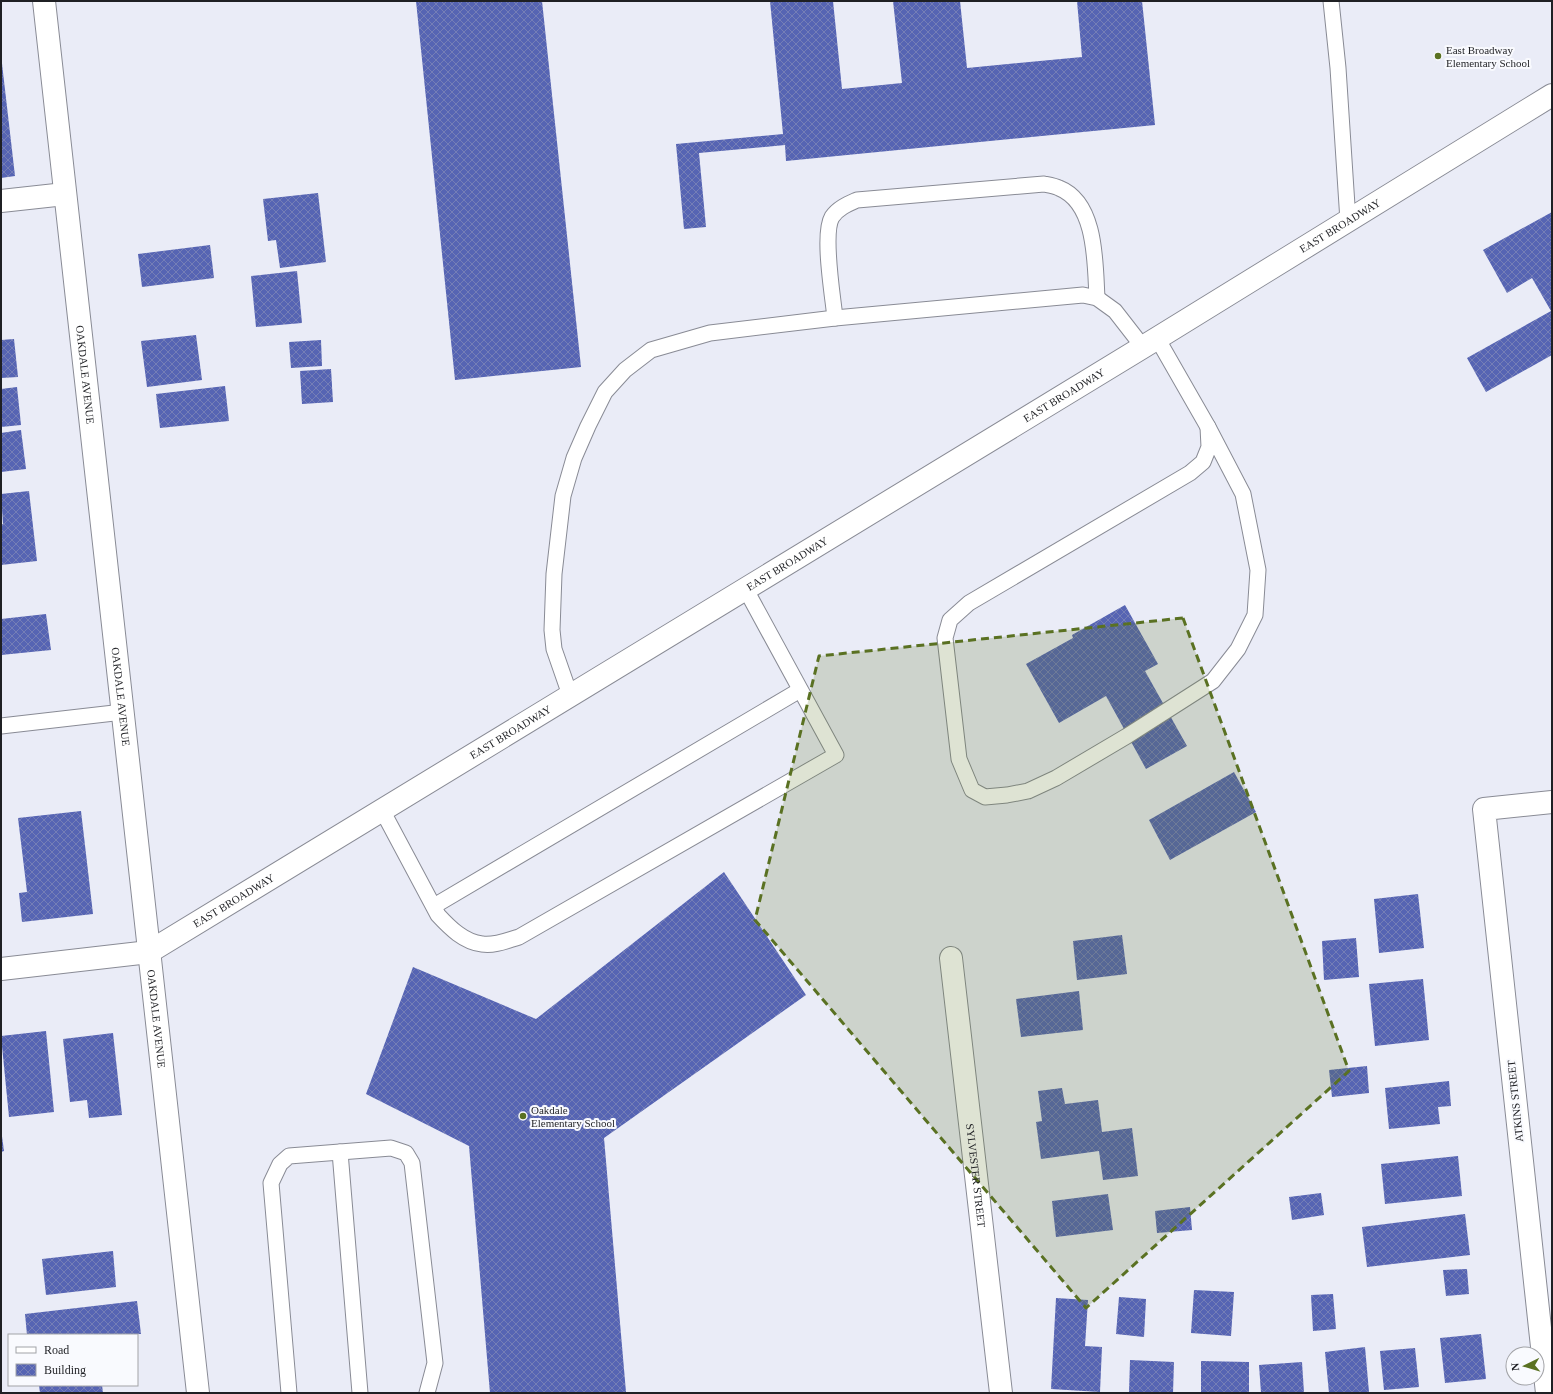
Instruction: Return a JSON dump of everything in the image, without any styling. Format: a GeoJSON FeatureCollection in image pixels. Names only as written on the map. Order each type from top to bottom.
{"type":"FeatureCollection","features":[{"type":"Feature","properties":{"kind":"street","name":"OAKDALE AVENUE"},"geometry":{"type":"LineString","coordinates":[[44,1],[198,1393]]}},
{"type":"Feature","properties":{"kind":"street","name":"EAST BROADWAY"},"geometry":{"type":"LineString","coordinates":[[1,968],[149,952],[1150,342],[1552,95]]}},
{"type":"Feature","properties":{"kind":"street"},"geometry":{"type":"LineString","coordinates":[[1,201],[65,194]]}},
{"type":"Feature","properties":{"kind":"street","name":"ATKINS STREET"},"geometry":{"type":"LineString","coordinates":[[1547,1393],[1484,809],[1552,802]]}},
{"type":"Feature","properties":{"kind":"street","name":"SYLVESTER STREET"},"geometry":{"type":"LineString","coordinates":[[951,958],[1001,1393]]}},
{"type":"Feature","properties":{"kind":"lane"},"geometry":{"type":"LineString","coordinates":[[1331,1],[1338,68],[1348,220]]}},
{"type":"Feature","properties":{"kind":"lane"},"geometry":{"type":"LineString","coordinates":[[835,318],[828,230],[832,218],[841,208],[857,200],[1044,184],[1059,188],[1075,198],[1086,214],[1094,247],[1097,298]]}},
{"type":"Feature","properties":{"kind":"lane"},"geometry":{"type":"LineString","coordinates":[[570,695],[554,649],[552,630],[554,574],[562,496],[574,458],[605,392],[625,370],[650,350],[710,333],[835,318],[1082,295],[1097,298],[1150,342],[1208,427],[1243,494],[1258,570],[1255,615],[1238,649],[1213,681],[1139,729],[1056,778],[1028,791],[985,797],[972,790],[960,758],[945,638],[950,620],[969,603],[1190,473],[1204,462],[1209,447],[1208,427]]}},
{"type":"Feature","properties":{"kind":"lane"},"geometry":{"type":"LineString","coordinates":[[382,810],[438,915],[448,926],[464,937],[482,944],[499,943],[519,937],[836,755],[745,588]]}},
{"type":"Feature","properties":{"kind":"lane"},"geometry":{"type":"LineString","coordinates":[[434,906],[800,690]]}},
{"type":"Feature","properties":{"kind":"lane"},"geometry":{"type":"LineString","coordinates":[[1,726],[123,712]]}},
{"type":"Feature","properties":{"kind":"lane"},"geometry":{"type":"LineString","coordinates":[[289,1393],[271,1183],[280,1164],[289,1156],[391,1148],[406,1153],[412,1163],[435,1363],[427,1393]]}},
{"type":"Feature","properties":{"kind":"lane"},"geometry":{"type":"LineString","coordinates":[[340,1152],[360,1393]]}},
{"type":"Feature","properties":{"kind":"highlighted area"},"geometry":{"type":"Polygon","coordinates":[[[1183,618],[1349,1071],[1086,1308],[755,920],[819,656],[1183,618]]]}},
{"type":"Feature","properties":{"kind":"building"},"geometry":{"type":"Polygon","coordinates":[[[416,1],[542,1],[581,367],[455,380],[416,1]]]}},
{"type":"Feature","properties":{"kind":"building"},"geometry":{"type":"Polygon","coordinates":[[[770,1],[833,1],[842,89],[902,83],[893,1],[960,1],[967,68],[1082,57],[1077,1],[1142,1],[1155,125],[786,161],[785,145],[699,153],[706,227],[684,229],[676,144],[783,134],[770,1]]]}},
{"type":"Feature","properties":{"kind":"building"},"geometry":{"type":"Polygon","coordinates":[[[1,55],[15,176],[1,178],[1,55]]]}},
{"type":"Feature","properties":{"kind":"building"},"geometry":{"type":"Polygon","coordinates":[[[318,193],[326,262],[280,268],[276,240],[268,241],[263,199],[318,193]]]}},
{"type":"Feature","properties":{"kind":"building"},"geometry":{"type":"Polygon","coordinates":[[[1552,212],[1552,355],[1486,392],[1467,358],[1551,311],[1532,278],[1507,293],[1483,250],[1552,212]]]}},
{"type":"Feature","properties":{"kind":"building"},"geometry":{"type":"Polygon","coordinates":[[[210,245],[214,278],[142,287],[138,254],[210,245]]]}},
{"type":"Feature","properties":{"kind":"building"},"geometry":{"type":"Polygon","coordinates":[[[297,271],[302,323],[256,327],[251,276],[297,271]]]}},
{"type":"Feature","properties":{"kind":"building"},"geometry":{"type":"Polygon","coordinates":[[[196,335],[202,380],[147,387],[141,341],[196,335]]]}},
{"type":"Feature","properties":{"kind":"building"},"geometry":{"type":"Polygon","coordinates":[[[14,339],[18,377],[1,378],[1,340],[14,339]]]}},
{"type":"Feature","properties":{"kind":"building"},"geometry":{"type":"Polygon","coordinates":[[[321,340],[322,366],[291,368],[289,342],[321,340]]]}},
{"type":"Feature","properties":{"kind":"building"},"geometry":{"type":"Polygon","coordinates":[[[331,369],[333,402],[302,404],[300,371],[331,369]]]}},
{"type":"Feature","properties":{"kind":"building"},"geometry":{"type":"Polygon","coordinates":[[[225,386],[229,421],[160,428],[156,394],[225,386]]]}},
{"type":"Feature","properties":{"kind":"building"},"geometry":{"type":"Polygon","coordinates":[[[17,387],[21,425],[1,427],[1,389],[17,387]]]}},
{"type":"Feature","properties":{"kind":"building"},"geometry":{"type":"Polygon","coordinates":[[[21,430],[26,469],[1,472],[1,433],[21,430]]]}},
{"type":"Feature","properties":{"kind":"building"},"geometry":{"type":"Polygon","coordinates":[[[29,491],[37,561],[1,565],[1,525],[3,524],[1,494],[29,491]]]}},
{"type":"Feature","properties":{"kind":"building"},"geometry":{"type":"Polygon","coordinates":[[[1125,605],[1158,664],[1145,671],[1187,746],[1146,769],[1106,696],[1059,723],[1026,664],[1073,638],[1072,635],[1125,605]]]}},
{"type":"Feature","properties":{"kind":"building"},"geometry":{"type":"Polygon","coordinates":[[[46,614],[51,650],[1,655],[1,619],[46,614]]]}},
{"type":"Feature","properties":{"kind":"building"},"geometry":{"type":"Polygon","coordinates":[[[1234,772],[1256,812],[1170,860],[1149,820],[1234,772]]]}},
{"type":"Feature","properties":{"kind":"building"},"geometry":{"type":"Polygon","coordinates":[[[81,811],[93,914],[22,922],[19,893],[27,892],[18,818],[81,811]]]}},
{"type":"Feature","properties":{"kind":"building","name":"Oakdale Elementary School"},"geometry":{"type":"Polygon","coordinates":[[[724,872],[806,995],[604,1138],[626,1392],[490,1393],[469,1146],[366,1094],[413,967],[536,1019],[724,872]]]}},
{"type":"Feature","properties":{"kind":"building"},"geometry":{"type":"Polygon","coordinates":[[[1418,894],[1424,948],[1379,953],[1374,899],[1418,894]]]}},
{"type":"Feature","properties":{"kind":"building"},"geometry":{"type":"Polygon","coordinates":[[[1122,935],[1127,974],[1077,980],[1073,941],[1122,935]]]}},
{"type":"Feature","properties":{"kind":"building"},"geometry":{"type":"Polygon","coordinates":[[[1356,938],[1359,977],[1324,980],[1322,941],[1356,938]]]}},
{"type":"Feature","properties":{"kind":"building"},"geometry":{"type":"Polygon","coordinates":[[[1423,979],[1429,1040],[1375,1046],[1369,984],[1423,979]]]}},
{"type":"Feature","properties":{"kind":"building"},"geometry":{"type":"Polygon","coordinates":[[[1079,991],[1083,1030],[1021,1037],[1016,999],[1079,991]]]}},
{"type":"Feature","properties":{"kind":"building"},"geometry":{"type":"Polygon","coordinates":[[[46,1031],[54,1112],[9,1117],[1,1036],[46,1031]]]}},
{"type":"Feature","properties":{"kind":"building"},"geometry":{"type":"Polygon","coordinates":[[[113,1033],[122,1115],[89,1118],[87,1100],[70,1102],[63,1039],[113,1033]]]}},
{"type":"Feature","properties":{"kind":"building"},"geometry":{"type":"Polygon","coordinates":[[[1367,1066],[1369,1093],[1332,1097],[1329,1070],[1367,1066]]]}},
{"type":"Feature","properties":{"kind":"building"},"geometry":{"type":"Polygon","coordinates":[[[1449,1081],[1451,1106],[1438,1107],[1440,1124],[1389,1129],[1385,1088],[1449,1081]]]}},
{"type":"Feature","properties":{"kind":"building"},"geometry":{"type":"Polygon","coordinates":[[[1062,1088],[1065,1104],[1098,1100],[1102,1132],[1132,1128],[1138,1176],[1103,1180],[1099,1151],[1041,1159],[1036,1122],[1042,1121],[1038,1091],[1062,1088]]]}},
{"type":"Feature","properties":{"kind":"building"},"geometry":{"type":"Polygon","coordinates":[[[1,1129],[4,1151],[1,1152],[1,1129]]]}},
{"type":"Feature","properties":{"kind":"building"},"geometry":{"type":"Polygon","coordinates":[[[1458,1156],[1462,1196],[1385,1204],[1381,1164],[1458,1156]]]}},
{"type":"Feature","properties":{"kind":"building"},"geometry":{"type":"Polygon","coordinates":[[[1321,1193],[1324,1215],[1292,1220],[1289,1197],[1321,1193]]]}},
{"type":"Feature","properties":{"kind":"building"},"geometry":{"type":"Polygon","coordinates":[[[1108,1194],[1113,1230],[1056,1237],[1052,1201],[1108,1194]]]}},
{"type":"Feature","properties":{"kind":"building"},"geometry":{"type":"Polygon","coordinates":[[[1190,1207],[1192,1230],[1157,1233],[1155,1211],[1190,1207]]]}},
{"type":"Feature","properties":{"kind":"building"},"geometry":{"type":"Polygon","coordinates":[[[1465,1214],[1470,1255],[1367,1267],[1362,1227],[1465,1214]]]}},
{"type":"Feature","properties":{"kind":"building"},"geometry":{"type":"Polygon","coordinates":[[[113,1251],[116,1287],[46,1295],[42,1259],[113,1251]]]}},
{"type":"Feature","properties":{"kind":"building"},"geometry":{"type":"Polygon","coordinates":[[[1467,1269],[1469,1294],[1446,1296],[1443,1270],[1467,1269]]]}},
{"type":"Feature","properties":{"kind":"building"},"geometry":{"type":"Polygon","coordinates":[[[1194,1290],[1234,1292],[1231,1336],[1191,1333],[1194,1290]]]}},
{"type":"Feature","properties":{"kind":"building"},"geometry":{"type":"Polygon","coordinates":[[[1333,1294],[1336,1329],[1313,1331],[1311,1295],[1333,1294]]]}},
{"type":"Feature","properties":{"kind":"building"},"geometry":{"type":"Polygon","coordinates":[[[1119,1297],[1146,1299],[1144,1337],[1116,1334],[1119,1297]]]}},
{"type":"Feature","properties":{"kind":"building"},"geometry":{"type":"Polygon","coordinates":[[[1056,1298],[1088,1300],[1085,1346],[1102,1347],[1100,1392],[1051,1389],[1056,1298]]]}},
{"type":"Feature","properties":{"kind":"building"},"geometry":{"type":"Polygon","coordinates":[[[137,1301],[141,1334],[27,1334],[25,1314],[137,1301]]]}},
{"type":"Feature","properties":{"kind":"building"},"geometry":{"type":"Polygon","coordinates":[[[1481,1334],[1486,1379],[1445,1383],[1440,1338],[1481,1334]]]}},
{"type":"Feature","properties":{"kind":"building"},"geometry":{"type":"Polygon","coordinates":[[[1365,1347],[1369,1392],[1329,1393],[1325,1352],[1365,1347]]]}},
{"type":"Feature","properties":{"kind":"building"},"geometry":{"type":"Polygon","coordinates":[[[1415,1348],[1419,1387],[1384,1390],[1380,1351],[1415,1348]]]}},
{"type":"Feature","properties":{"kind":"building"},"geometry":{"type":"Polygon","coordinates":[[[1130,1360],[1174,1362],[1173,1393],[1129,1393],[1130,1360]]]}},
{"type":"Feature","properties":{"kind":"building"},"geometry":{"type":"Polygon","coordinates":[[[1201,1361],[1249,1362],[1249,1393],[1201,1393],[1201,1361]]]}},
{"type":"Feature","properties":{"kind":"building"},"geometry":{"type":"Polygon","coordinates":[[[1302,1362],[1304,1393],[1261,1393],[1259,1365],[1302,1362]]]}},
{"type":"Feature","properties":{"kind":"building"},"geometry":{"type":"Polygon","coordinates":[[[39,1386],[102,1386],[103,1393],[40,1393],[39,1386]]]}},
{"type":"Feature","properties":{"kind":"place","name":"East Broadway Elementary School"},"geometry":{"type":"Point","coordinates":[1438,56]}},
{"type":"Feature","properties":{"kind":"place","name":"Oakdale Elementary School"},"geometry":{"type":"Point","coordinates":[523,1116]}}]}
